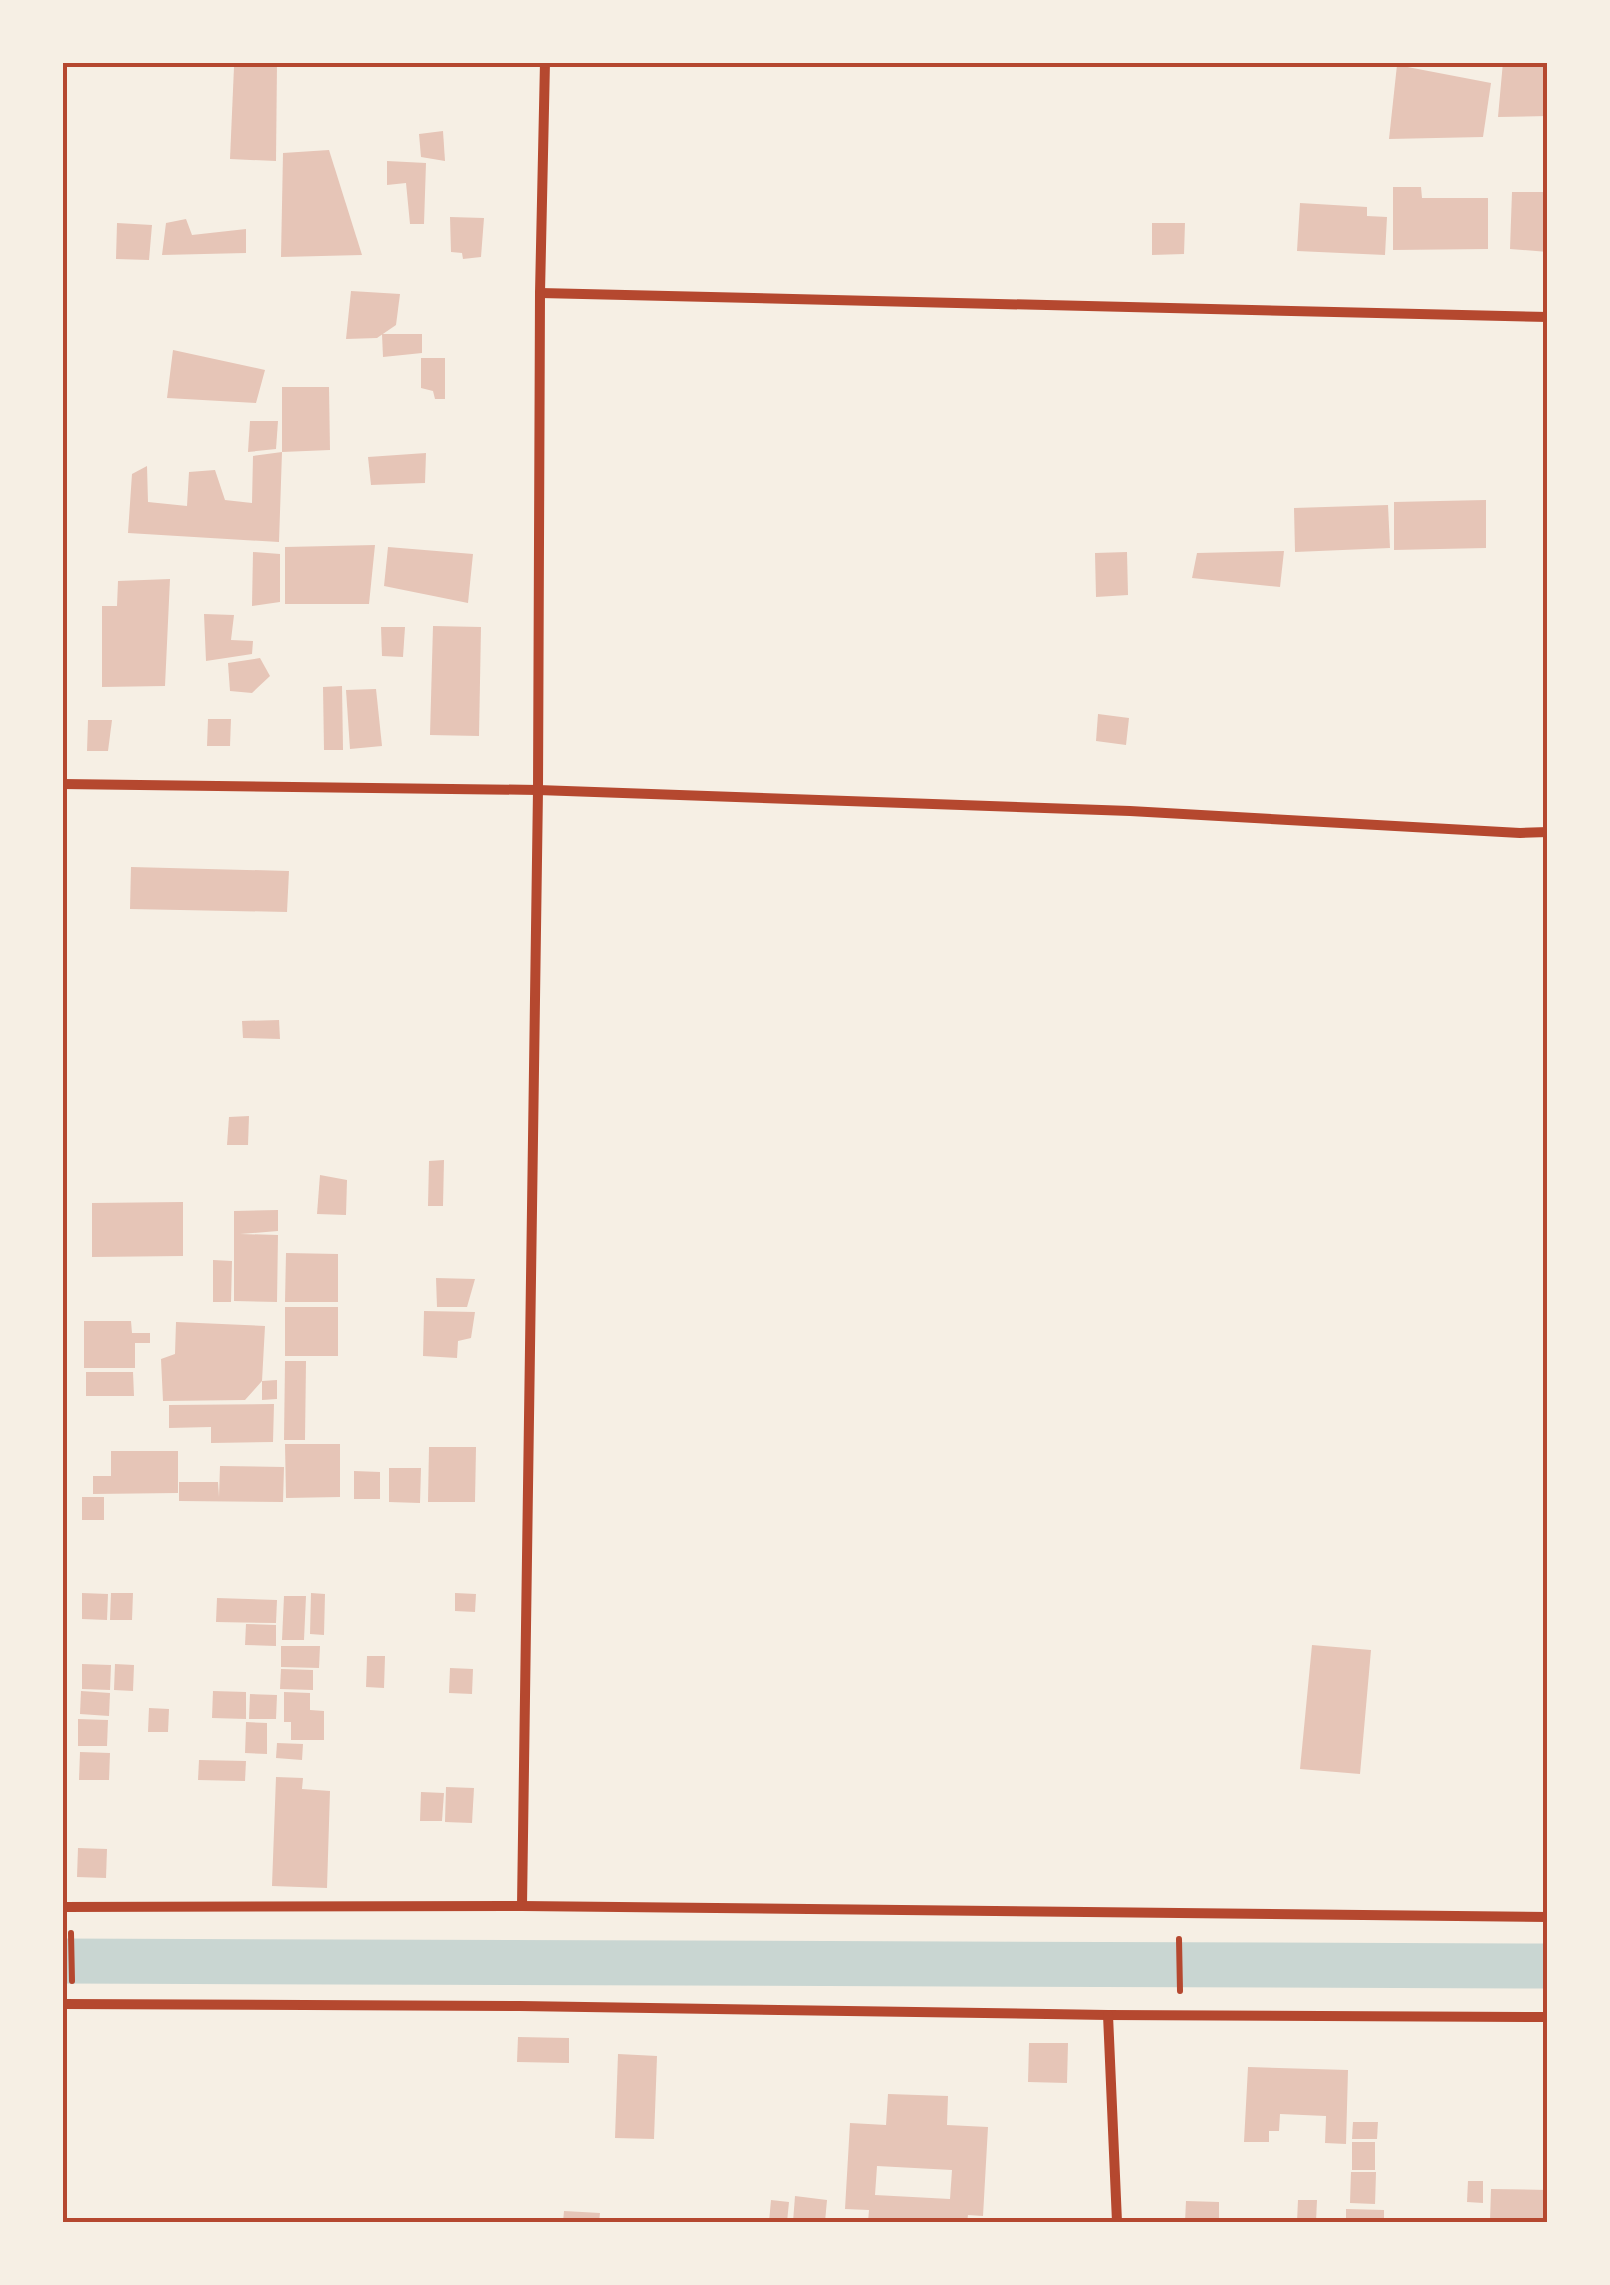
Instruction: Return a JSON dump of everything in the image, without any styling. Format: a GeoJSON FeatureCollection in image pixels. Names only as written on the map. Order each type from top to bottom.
{"type":"FeatureCollection","features":[{"type":"Feature","properties":{"kind":"street"},"geometry":{"type":"LineString","coordinates":[[522,1906],[545,62]]}},
{"type":"Feature","properties":{"kind":"street"},"geometry":{"type":"LineString","coordinates":[[540,293],[1548,317]]}},
{"type":"Feature","properties":{"kind":"street"},"geometry":{"type":"LineString","coordinates":[[62,784],[538,790],[1130,811],[1548,832]]}},
{"type":"Feature","properties":{"kind":"street"},"geometry":{"type":"LineString","coordinates":[[62,1907],[522,1906],[1548,1917]]}},
{"type":"Feature","properties":{"kind":"street"},"geometry":{"type":"LineString","coordinates":[[62,2004],[1548,2017]]}},
{"type":"Feature","properties":{"kind":"street"},"geometry":{"type":"LineString","coordinates":[[1108,2015],[1117,2222]]}},
{"type":"Feature","properties":{"kind":"path"},"geometry":{"type":"LineString","coordinates":[[71,1928],[72,1982]]}},
{"type":"Feature","properties":{"kind":"path"},"geometry":{"type":"LineString","coordinates":[[1179,1936],[1180,1993]]}},
{"type":"Feature","properties":{"kind":"building"},"geometry":{"type":"Polygon","coordinates":[[[1503,62],[1548,62],[1548,116],[1498,117],[1503,62]]]}},
{"type":"Feature","properties":{"kind":"building"},"geometry":{"type":"Polygon","coordinates":[[[277,63],[276,161],[230,159],[234,67],[277,63]]]}},
{"type":"Feature","properties":{"kind":"building"},"geometry":{"type":"Polygon","coordinates":[[[1397,65],[1491,83],[1483,137],[1389,139],[1397,65]]]}},
{"type":"Feature","properties":{"kind":"building"},"geometry":{"type":"Polygon","coordinates":[[[443,131],[445,161],[421,157],[419,134],[443,131]]]}},
{"type":"Feature","properties":{"kind":"building"},"geometry":{"type":"Polygon","coordinates":[[[329,150],[362,255],[281,257],[283,153],[329,150]]]}},
{"type":"Feature","properties":{"kind":"building"},"geometry":{"type":"Polygon","coordinates":[[[387,161],[426,163],[424,224],[410,224],[406,183],[387,185],[387,161]]]}},
{"type":"Feature","properties":{"kind":"building"},"geometry":{"type":"Polygon","coordinates":[[[1393,187],[1421,187],[1422,198],[1488,198],[1488,249],[1393,250],[1393,187]]]}},
{"type":"Feature","properties":{"kind":"building"},"geometry":{"type":"Polygon","coordinates":[[[1512,192],[1548,192],[1548,252],[1510,249],[1512,192]]]}},
{"type":"Feature","properties":{"kind":"building"},"geometry":{"type":"Polygon","coordinates":[[[1300,203],[1367,207],[1367,216],[1387,217],[1385,255],[1297,251],[1300,203]]]}},
{"type":"Feature","properties":{"kind":"building"},"geometry":{"type":"Polygon","coordinates":[[[450,217],[484,218],[481,257],[463,259],[462,253],[451,252],[450,217]]]}},
{"type":"Feature","properties":{"kind":"building"},"geometry":{"type":"Polygon","coordinates":[[[186,219],[192,235],[246,229],[246,253],[162,255],[166,223],[186,219]]]}},
{"type":"Feature","properties":{"kind":"building"},"geometry":{"type":"Polygon","coordinates":[[[117,223],[152,225],[149,260],[116,259],[117,223]]]}},
{"type":"Feature","properties":{"kind":"building"},"geometry":{"type":"Polygon","coordinates":[[[1152,223],[1185,223],[1184,254],[1152,255],[1152,223]]]}},
{"type":"Feature","properties":{"kind":"building"},"geometry":{"type":"Polygon","coordinates":[[[351,291],[400,294],[396,325],[377,338],[346,339],[351,291]]]}},
{"type":"Feature","properties":{"kind":"building"},"geometry":{"type":"Polygon","coordinates":[[[382,334],[422,334],[422,353],[383,357],[382,334]]]}},
{"type":"Feature","properties":{"kind":"building"},"geometry":{"type":"Polygon","coordinates":[[[173,350],[265,370],[256,403],[167,398],[173,350]]]}},
{"type":"Feature","properties":{"kind":"building"},"geometry":{"type":"Polygon","coordinates":[[[421,358],[445,358],[445,399],[435,399],[433,391],[421,388],[421,358]]]}},
{"type":"Feature","properties":{"kind":"building"},"geometry":{"type":"Polygon","coordinates":[[[282,387],[329,387],[330,450],[282,452],[282,387]]]}},
{"type":"Feature","properties":{"kind":"building"},"geometry":{"type":"Polygon","coordinates":[[[250,421],[278,421],[276,449],[248,452],[250,421]]]}},
{"type":"Feature","properties":{"kind":"building"},"geometry":{"type":"Polygon","coordinates":[[[282,452],[279,542],[128,533],[132,474],[147,466],[148,502],[187,506],[189,472],[215,470],[225,500],[252,503],[253,456],[282,452]]]}},
{"type":"Feature","properties":{"kind":"building"},"geometry":{"type":"Polygon","coordinates":[[[426,453],[425,483],[371,485],[368,457],[426,453]]]}},
{"type":"Feature","properties":{"kind":"building"},"geometry":{"type":"Polygon","coordinates":[[[1486,500],[1486,548],[1394,550],[1394,502],[1486,500]]]}},
{"type":"Feature","properties":{"kind":"building"},"geometry":{"type":"Polygon","coordinates":[[[1388,505],[1390,548],[1295,552],[1294,508],[1388,505]]]}},
{"type":"Feature","properties":{"kind":"building"},"geometry":{"type":"Polygon","coordinates":[[[375,545],[369,604],[285,604],[285,547],[375,545]]]}},
{"type":"Feature","properties":{"kind":"building"},"geometry":{"type":"Polygon","coordinates":[[[388,547],[473,554],[468,603],[384,586],[388,547]]]}},
{"type":"Feature","properties":{"kind":"building"},"geometry":{"type":"Polygon","coordinates":[[[1284,551],[1280,587],[1192,578],[1197,553],[1284,551]]]}},
{"type":"Feature","properties":{"kind":"building"},"geometry":{"type":"Polygon","coordinates":[[[253,552],[280,554],[280,602],[252,606],[253,552]]]}},
{"type":"Feature","properties":{"kind":"building"},"geometry":{"type":"Polygon","coordinates":[[[1127,552],[1128,595],[1096,597],[1095,553],[1127,552]]]}},
{"type":"Feature","properties":{"kind":"building"},"geometry":{"type":"Polygon","coordinates":[[[170,579],[165,686],[102,687],[102,606],[117,606],[118,581],[170,579]]]}},
{"type":"Feature","properties":{"kind":"building"},"geometry":{"type":"Polygon","coordinates":[[[204,614],[234,615],[231,640],[253,641],[252,654],[206,661],[204,614]]]}},
{"type":"Feature","properties":{"kind":"building"},"geometry":{"type":"Polygon","coordinates":[[[433,626],[481,627],[479,736],[430,735],[433,626]]]}},
{"type":"Feature","properties":{"kind":"building"},"geometry":{"type":"Polygon","coordinates":[[[381,627],[405,627],[403,657],[382,656],[381,627]]]}},
{"type":"Feature","properties":{"kind":"building"},"geometry":{"type":"Polygon","coordinates":[[[260,658],[270,676],[252,693],[230,691],[228,663],[260,658]]]}},
{"type":"Feature","properties":{"kind":"building"},"geometry":{"type":"Polygon","coordinates":[[[342,686],[343,750],[324,750],[323,687],[342,686]]]}},
{"type":"Feature","properties":{"kind":"building"},"geometry":{"type":"Polygon","coordinates":[[[376,689],[382,746],[350,749],[346,690],[376,689]]]}},
{"type":"Feature","properties":{"kind":"building"},"geometry":{"type":"Polygon","coordinates":[[[1098,714],[1129,718],[1126,745],[1096,741],[1098,714]]]}},
{"type":"Feature","properties":{"kind":"building"},"geometry":{"type":"Polygon","coordinates":[[[208,719],[231,719],[230,746],[207,746],[208,719]]]}},
{"type":"Feature","properties":{"kind":"building"},"geometry":{"type":"Polygon","coordinates":[[[88,720],[112,720],[108,751],[87,751],[88,720]]]}},
{"type":"Feature","properties":{"kind":"building"},"geometry":{"type":"Polygon","coordinates":[[[131,867],[289,871],[287,912],[130,909],[131,867]]]}},
{"type":"Feature","properties":{"kind":"building"},"geometry":{"type":"Polygon","coordinates":[[[279,1020],[280,1039],[243,1038],[242,1021],[279,1020]]]}},
{"type":"Feature","properties":{"kind":"building"},"geometry":{"type":"Polygon","coordinates":[[[249,1116],[248,1145],[227,1145],[229,1117],[249,1116]]]}},
{"type":"Feature","properties":{"kind":"building"},"geometry":{"type":"Polygon","coordinates":[[[444,1160],[443,1206],[428,1206],[429,1161],[444,1160]]]}},
{"type":"Feature","properties":{"kind":"building"},"geometry":{"type":"Polygon","coordinates":[[[320,1175],[347,1180],[346,1215],[317,1214],[320,1175]]]}},
{"type":"Feature","properties":{"kind":"building"},"geometry":{"type":"Polygon","coordinates":[[[183,1202],[183,1256],[92,1257],[92,1203],[183,1202]]]}},
{"type":"Feature","properties":{"kind":"building"},"geometry":{"type":"Polygon","coordinates":[[[278,1210],[278,1231],[240,1234],[278,1235],[277,1302],[234,1301],[234,1211],[278,1210]]]}},
{"type":"Feature","properties":{"kind":"building"},"geometry":{"type":"Polygon","coordinates":[[[286,1253],[338,1254],[338,1302],[285,1302],[286,1253]]]}},
{"type":"Feature","properties":{"kind":"building"},"geometry":{"type":"Polygon","coordinates":[[[213,1260],[232,1261],[231,1302],[213,1302],[213,1260]]]}},
{"type":"Feature","properties":{"kind":"building"},"geometry":{"type":"Polygon","coordinates":[[[436,1278],[475,1279],[467,1307],[437,1307],[436,1278]]]}},
{"type":"Feature","properties":{"kind":"building"},"geometry":{"type":"Polygon","coordinates":[[[285,1307],[338,1307],[338,1356],[285,1356],[285,1307]]]}},
{"type":"Feature","properties":{"kind":"building"},"geometry":{"type":"Polygon","coordinates":[[[424,1311],[475,1312],[471,1338],[458,1341],[457,1358],[423,1356],[424,1311]]]}},
{"type":"Feature","properties":{"kind":"building"},"geometry":{"type":"Polygon","coordinates":[[[84,1321],[131,1321],[132,1333],[150,1333],[150,1343],[135,1343],[135,1368],[84,1368],[84,1321]]]}},
{"type":"Feature","properties":{"kind":"building"},"geometry":{"type":"Polygon","coordinates":[[[176,1322],[265,1326],[262,1381],[245,1400],[163,1401],[161,1359],[175,1354],[176,1322]]]}},
{"type":"Feature","properties":{"kind":"building"},"geometry":{"type":"Polygon","coordinates":[[[285,1361],[306,1361],[305,1440],[284,1440],[285,1361]]]}},
{"type":"Feature","properties":{"kind":"building"},"geometry":{"type":"Polygon","coordinates":[[[86,1372],[133,1372],[134,1396],[86,1396],[86,1372]]]}},
{"type":"Feature","properties":{"kind":"building"},"geometry":{"type":"Polygon","coordinates":[[[277,1380],[277,1399],[262,1400],[262,1381],[277,1380]]]}},
{"type":"Feature","properties":{"kind":"building"},"geometry":{"type":"Polygon","coordinates":[[[274,1404],[273,1442],[211,1443],[211,1427],[169,1428],[169,1405],[274,1404]]]}},
{"type":"Feature","properties":{"kind":"building"},"geometry":{"type":"Polygon","coordinates":[[[285,1444],[340,1444],[340,1497],[286,1498],[285,1444]]]}},
{"type":"Feature","properties":{"kind":"building"},"geometry":{"type":"Polygon","coordinates":[[[429,1447],[476,1447],[475,1502],[428,1502],[429,1447]]]}},
{"type":"Feature","properties":{"kind":"building"},"geometry":{"type":"Polygon","coordinates":[[[111,1451],[178,1451],[178,1493],[93,1494],[93,1476],[111,1476],[111,1451]]]}},
{"type":"Feature","properties":{"kind":"building"},"geometry":{"type":"Polygon","coordinates":[[[220,1466],[284,1467],[283,1502],[179,1501],[179,1482],[218,1482],[219,1497],[220,1466]]]}},
{"type":"Feature","properties":{"kind":"building"},"geometry":{"type":"Polygon","coordinates":[[[389,1468],[421,1468],[420,1503],[389,1502],[389,1468]]]}},
{"type":"Feature","properties":{"kind":"building"},"geometry":{"type":"Polygon","coordinates":[[[354,1471],[380,1472],[380,1499],[354,1499],[354,1471]]]}},
{"type":"Feature","properties":{"kind":"building"},"geometry":{"type":"Polygon","coordinates":[[[82,1497],[104,1497],[104,1520],[82,1520],[82,1497]]]}},
{"type":"Feature","properties":{"kind":"building"},"geometry":{"type":"Polygon","coordinates":[[[82,1593],[108,1594],[107,1620],[82,1619],[82,1593]]]}},
{"type":"Feature","properties":{"kind":"building"},"geometry":{"type":"Polygon","coordinates":[[[111,1593],[133,1593],[132,1620],[110,1620],[111,1593]]]}},
{"type":"Feature","properties":{"kind":"building"},"geometry":{"type":"Polygon","coordinates":[[[311,1593],[325,1594],[324,1635],[310,1634],[311,1593]]]}},
{"type":"Feature","properties":{"kind":"building"},"geometry":{"type":"Polygon","coordinates":[[[455,1593],[476,1594],[475,1612],[455,1611],[455,1593]]]}},
{"type":"Feature","properties":{"kind":"building"},"geometry":{"type":"Polygon","coordinates":[[[284,1596],[306,1596],[304,1640],[282,1640],[284,1596]]]}},
{"type":"Feature","properties":{"kind":"building"},"geometry":{"type":"Polygon","coordinates":[[[217,1598],[277,1600],[276,1623],[216,1622],[217,1598]]]}},
{"type":"Feature","properties":{"kind":"building"},"geometry":{"type":"Polygon","coordinates":[[[246,1624],[276,1625],[276,1646],[245,1645],[246,1624]]]}},
{"type":"Feature","properties":{"kind":"building"},"geometry":{"type":"Polygon","coordinates":[[[1312,1645],[1371,1650],[1360,1774],[1300,1769],[1312,1645]]]}},
{"type":"Feature","properties":{"kind":"building"},"geometry":{"type":"Polygon","coordinates":[[[281,1646],[320,1646],[319,1668],[281,1667],[281,1646]]]}},
{"type":"Feature","properties":{"kind":"building"},"geometry":{"type":"Polygon","coordinates":[[[367,1656],[385,1656],[384,1688],[366,1687],[367,1656]]]}},
{"type":"Feature","properties":{"kind":"building"},"geometry":{"type":"Polygon","coordinates":[[[82,1664],[111,1665],[110,1690],[82,1689],[82,1664]]]}},
{"type":"Feature","properties":{"kind":"building"},"geometry":{"type":"Polygon","coordinates":[[[115,1664],[134,1665],[133,1691],[114,1690],[115,1664]]]}},
{"type":"Feature","properties":{"kind":"building"},"geometry":{"type":"Polygon","coordinates":[[[450,1668],[473,1669],[472,1694],[449,1693],[450,1668]]]}},
{"type":"Feature","properties":{"kind":"building"},"geometry":{"type":"Polygon","coordinates":[[[281,1669],[313,1670],[313,1690],[280,1689],[281,1669]]]}},
{"type":"Feature","properties":{"kind":"building"},"geometry":{"type":"Polygon","coordinates":[[[81,1691],[110,1693],[109,1716],[80,1714],[81,1691]]]}},
{"type":"Feature","properties":{"kind":"building"},"geometry":{"type":"Polygon","coordinates":[[[213,1691],[246,1692],[246,1719],[212,1718],[213,1691]]]}},
{"type":"Feature","properties":{"kind":"building"},"geometry":{"type":"Polygon","coordinates":[[[284,1692],[310,1693],[310,1710],[324,1711],[324,1740],[291,1740],[291,1722],[284,1722],[284,1692]]]}},
{"type":"Feature","properties":{"kind":"building"},"geometry":{"type":"Polygon","coordinates":[[[250,1694],[277,1695],[276,1719],[249,1719],[250,1694]]]}},
{"type":"Feature","properties":{"kind":"building"},"geometry":{"type":"Polygon","coordinates":[[[149,1708],[169,1709],[168,1732],[148,1732],[149,1708]]]}},
{"type":"Feature","properties":{"kind":"building"},"geometry":{"type":"Polygon","coordinates":[[[78,1719],[108,1720],[107,1746],[78,1746],[78,1719]]]}},
{"type":"Feature","properties":{"kind":"building"},"geometry":{"type":"Polygon","coordinates":[[[246,1722],[267,1723],[267,1754],[245,1753],[246,1722]]]}},
{"type":"Feature","properties":{"kind":"building"},"geometry":{"type":"Polygon","coordinates":[[[277,1743],[303,1744],[302,1760],[276,1758],[277,1743]]]}},
{"type":"Feature","properties":{"kind":"building"},"geometry":{"type":"Polygon","coordinates":[[[80,1752],[110,1753],[109,1780],[79,1780],[80,1752]]]}},
{"type":"Feature","properties":{"kind":"building"},"geometry":{"type":"Polygon","coordinates":[[[199,1760],[246,1761],[245,1781],[198,1780],[199,1760]]]}},
{"type":"Feature","properties":{"kind":"building"},"geometry":{"type":"Polygon","coordinates":[[[276,1777],[303,1778],[302,1789],[330,1791],[327,1888],[272,1886],[276,1777]]]}},
{"type":"Feature","properties":{"kind":"building"},"geometry":{"type":"Polygon","coordinates":[[[446,1787],[474,1788],[472,1823],[445,1822],[446,1787]]]}},
{"type":"Feature","properties":{"kind":"building"},"geometry":{"type":"Polygon","coordinates":[[[421,1792],[444,1793],[442,1821],[420,1821],[421,1792]]]}},
{"type":"Feature","properties":{"kind":"building"},"geometry":{"type":"Polygon","coordinates":[[[78,1848],[107,1849],[106,1878],[77,1877],[78,1848]]]}},
{"type":"Feature","properties":{"kind":"building"},"geometry":{"type":"Polygon","coordinates":[[[518,2037],[569,2038],[569,2063],[517,2062],[518,2037]]]}},
{"type":"Feature","properties":{"kind":"building"},"geometry":{"type":"Polygon","coordinates":[[[1029,2043],[1068,2043],[1067,2083],[1028,2082],[1029,2043]]]}},
{"type":"Feature","properties":{"kind":"building"},"geometry":{"type":"Polygon","coordinates":[[[618,2054],[657,2056],[654,2139],[615,2138],[618,2054]]]}},
{"type":"Feature","properties":{"kind":"building"},"geometry":{"type":"Polygon","coordinates":[[[1248,2067],[1348,2070],[1346,2144],[1325,2143],[1326,2116],[1280,2114],[1279,2131],[1269,2131],[1269,2142],[1244,2142],[1248,2067]]]}},
{"type":"Feature","properties":{"kind":"building"},"geometry":{"type":"Polygon","coordinates":[[[888,2094],[948,2096],[947,2125],[988,2127],[983,2216],[968,2215],[967,2222],[868,2222],[869,2210],[845,2209],[850,2123],[886,2125],[888,2094]],[[877,2166],[875,2195],[950,2199],[952,2170],[877,2166]]]}},
{"type":"Feature","properties":{"kind":"building"},"geometry":{"type":"Polygon","coordinates":[[[1353,2122],[1378,2122],[1377,2139],[1352,2139],[1353,2122]]]}},
{"type":"Feature","properties":{"kind":"building"},"geometry":{"type":"Polygon","coordinates":[[[1352,2142],[1375,2142],[1375,2170],[1352,2170],[1352,2142]]]}},
{"type":"Feature","properties":{"kind":"building"},"geometry":{"type":"Polygon","coordinates":[[[1351,2172],[1376,2172],[1375,2204],[1350,2203],[1351,2172]]]}},
{"type":"Feature","properties":{"kind":"building"},"geometry":{"type":"Polygon","coordinates":[[[1468,2181],[1483,2181],[1483,2203],[1467,2202],[1468,2181]]]}},
{"type":"Feature","properties":{"kind":"building"},"geometry":{"type":"Polygon","coordinates":[[[1491,2189],[1548,2190],[1548,2222],[1490,2222],[1491,2189]]]}},
{"type":"Feature","properties":{"kind":"building"},"geometry":{"type":"Polygon","coordinates":[[[795,2196],[827,2200],[825,2222],[793,2222],[795,2196]]]}},
{"type":"Feature","properties":{"kind":"building"},"geometry":{"type":"Polygon","coordinates":[[[771,2200],[789,2202],[787,2222],[769,2222],[771,2200]]]}},
{"type":"Feature","properties":{"kind":"building"},"geometry":{"type":"Polygon","coordinates":[[[1298,2200],[1317,2200],[1316,2222],[1297,2222],[1298,2200]]]}},
{"type":"Feature","properties":{"kind":"building"},"geometry":{"type":"Polygon","coordinates":[[[1186,2201],[1219,2202],[1219,2222],[1185,2222],[1186,2201]]]}},
{"type":"Feature","properties":{"kind":"building"},"geometry":{"type":"Polygon","coordinates":[[[1346,2209],[1384,2210],[1384,2222],[1346,2222],[1346,2209]]]}},
{"type":"Feature","properties":{"kind":"building"},"geometry":{"type":"Polygon","coordinates":[[[564,2211],[600,2213],[599,2222],[563,2222],[564,2211]]]}},
{"type":"Feature","properties":{"kind":"waterway"},"geometry":{"type":"LineString","coordinates":[[62,1961],[1548,1966]]}}]}
